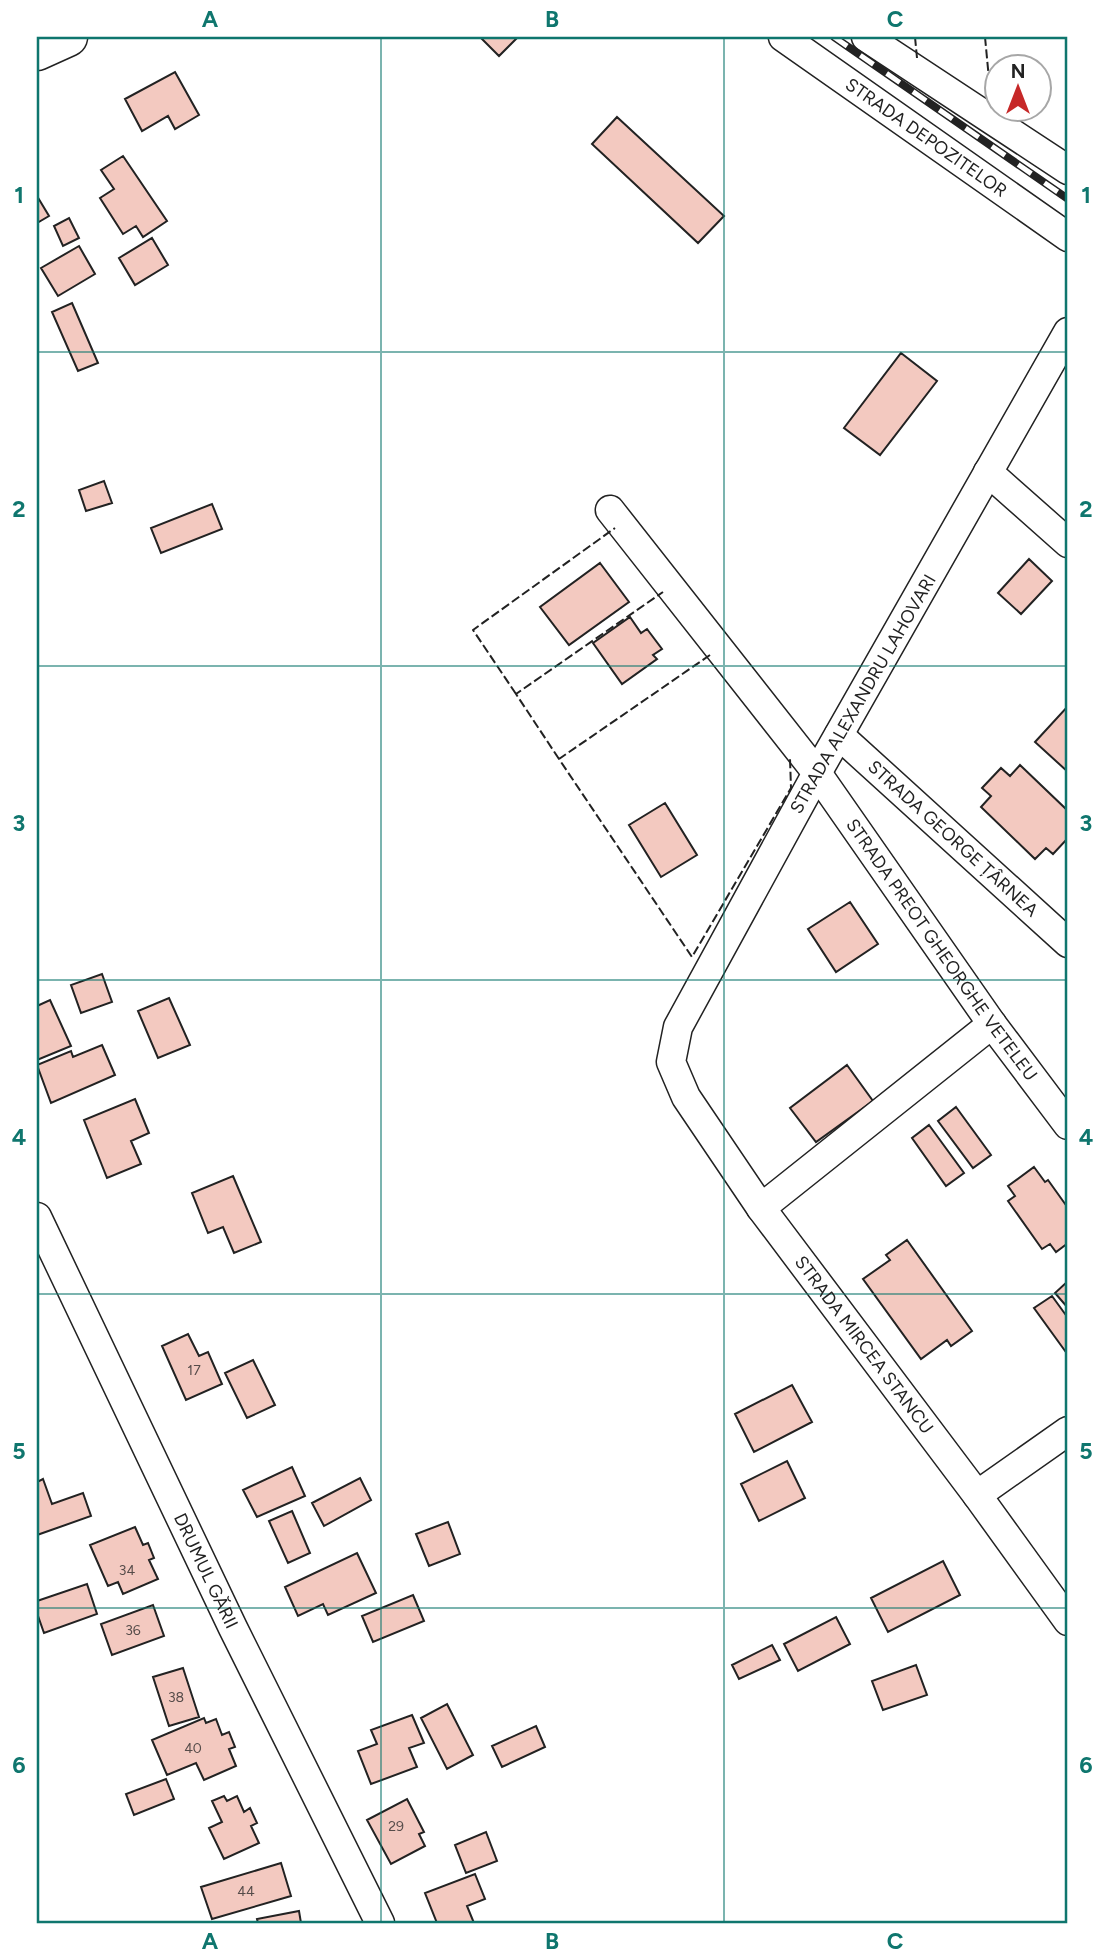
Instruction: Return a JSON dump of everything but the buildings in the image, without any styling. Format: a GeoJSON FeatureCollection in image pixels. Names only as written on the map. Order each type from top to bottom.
{"type":"FeatureCollection","features":[{"type":"Feature","properties":{"kind":"main road"},"geometry":{"type":"LineString","coordinates":[[37,51],[68,37]]}},
{"type":"Feature","properties":{"kind":"street","name":"STRADA DEPOZITELOR"},"geometry":{"type":"LineString","coordinates":[[783,37],[1068,237]]}},
{"type":"Feature","properties":{"kind":"street"},"geometry":{"type":"LineString","coordinates":[[866,37],[1068,170]]}},
{"type":"Feature","properties":{"kind":"street","name":"STRADA ALEXANDRU LAHOVARI"},"geometry":{"type":"LineString","coordinates":[[671,1062],[678,1027],[817,773],[1068,332]]}},
{"type":"Feature","properties":{"kind":"street"},"geometry":{"type":"LineString","coordinates":[[988,472],[1068,543]]}},
{"type":"Feature","properties":{"kind":"street","name":"STRADA PREOT GHEORGHE VETELEU"},"geometry":{"type":"LineString","coordinates":[[610,510],[817,773],[992,1024],[1068,1125]]}},
{"type":"Feature","properties":{"kind":"street","name":"STRADA GEORGE ȚÂRNEA"},"geometry":{"type":"LineString","coordinates":[[839,735],[1068,943]]}},
{"type":"Feature","properties":{"kind":"street"},"geometry":{"type":"LineString","coordinates":[[761,1208],[992,1024]]}},
{"type":"Feature","properties":{"kind":"street","name":"STRADA MIRCEA STANCU"},"geometry":{"type":"LineString","coordinates":[[671,1062],[686,1097],[761,1208],[977,1495],[1068,1621]]}},
{"type":"Feature","properties":{"kind":"street","name":"DRUMUL GĂRII"},"geometry":{"type":"LineString","coordinates":[[37,1217],[233,1628],[380,1923]]}},
{"type":"Feature","properties":{"kind":"street"},"geometry":{"type":"LineString","coordinates":[[977,1495],[1068,1431]]}},
{"type":"Feature","properties":{"kind":"railway"},"geometry":{"type":"LineString","coordinates":[[834,37],[1068,199]]}},
{"type":"Feature","properties":{"kind":"fence"},"geometry":{"type":"LineString","coordinates":[[915,37],[917,58]]}},
{"type":"Feature","properties":{"kind":"fence"},"geometry":{"type":"LineString","coordinates":[[985,37],[986,52]]}},
{"type":"Feature","properties":{"kind":"fence"},"geometry":{"type":"LineString","coordinates":[[516,694],[473,630],[615,528]]}},
{"type":"Feature","properties":{"kind":"fence"},"geometry":{"type":"LineString","coordinates":[[559,759],[516,694],[663,592]]}},
{"type":"Feature","properties":{"kind":"fence"},"geometry":{"type":"LineString","coordinates":[[710,655],[559,759],[692,957],[791,788],[790,759]]}}]}
